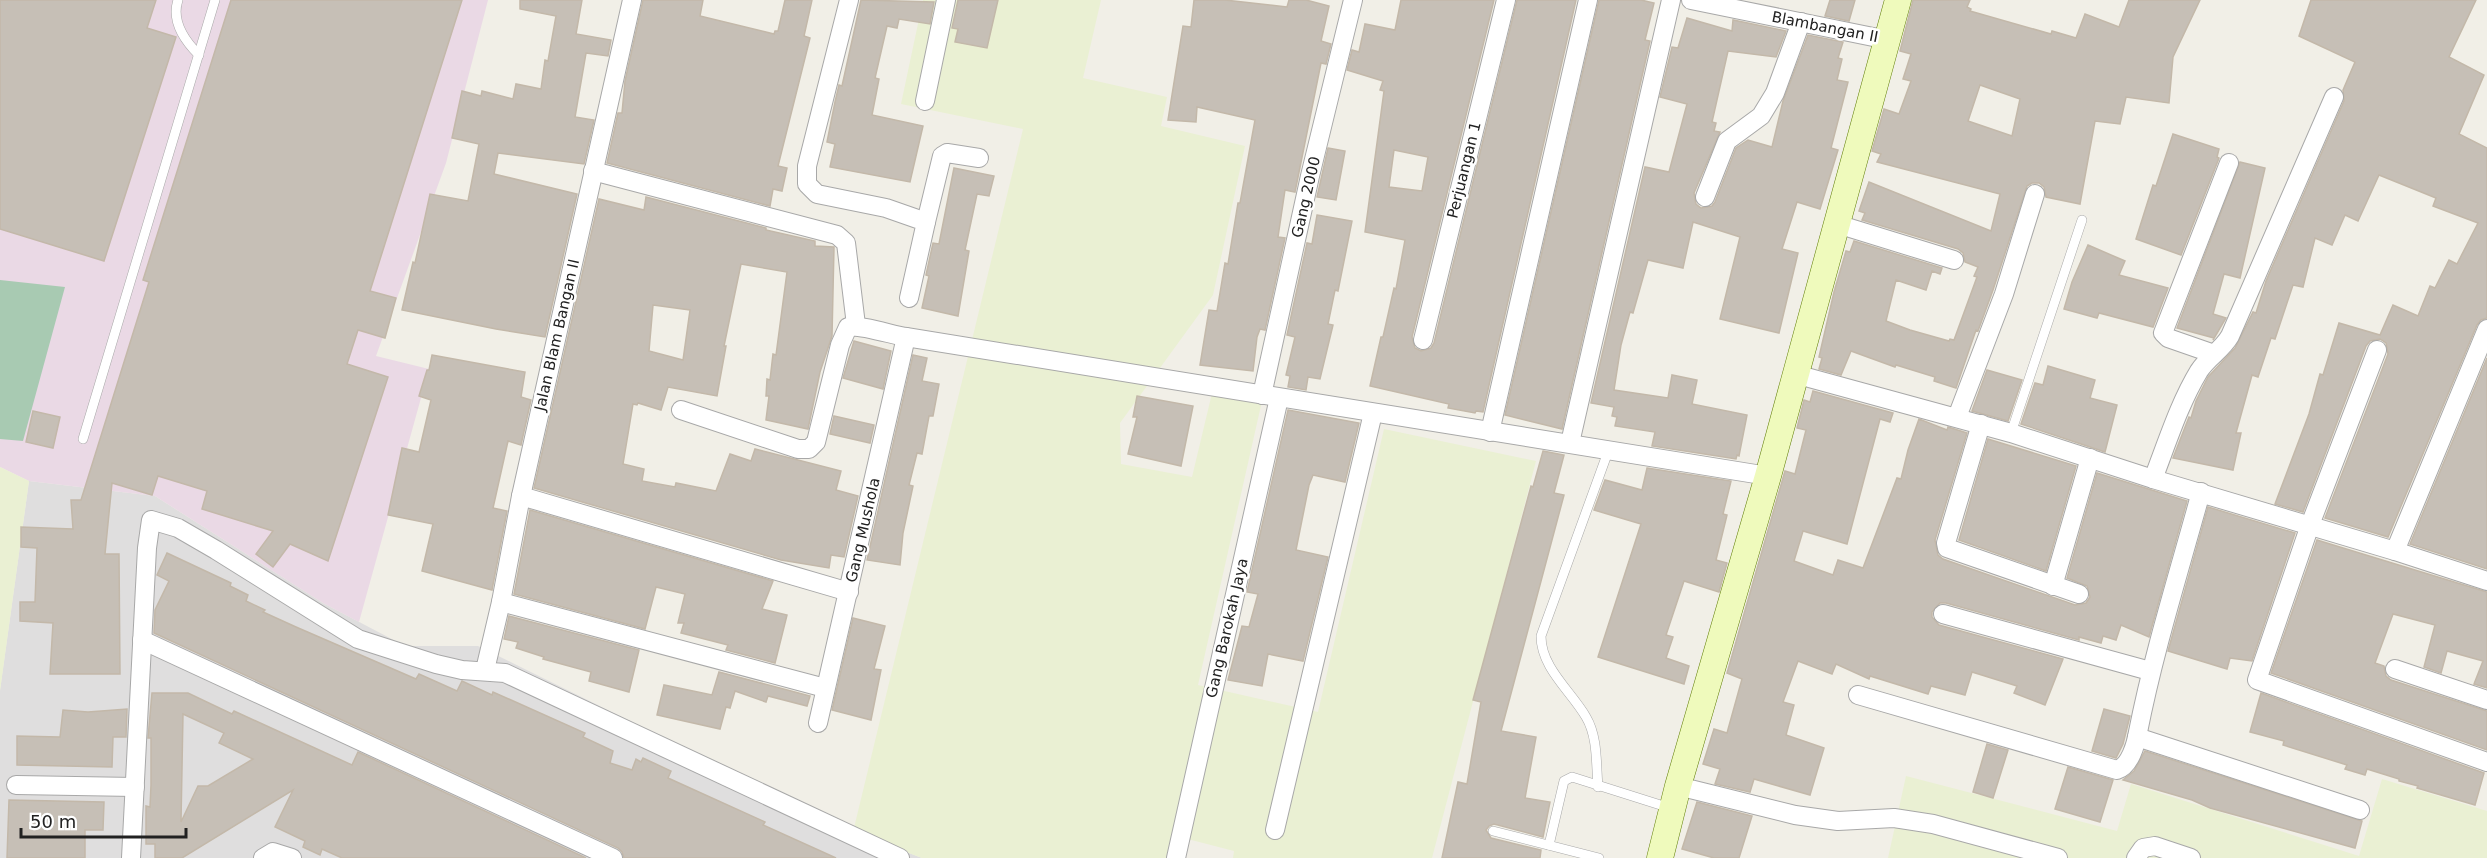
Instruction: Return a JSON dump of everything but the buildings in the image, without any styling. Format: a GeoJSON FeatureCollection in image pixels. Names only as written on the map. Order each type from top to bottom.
{"type":"FeatureCollection","features":[{"type":"Feature","properties":{"kind":"street","name":"Jalan Blam Bangan II"},"geometry":{"type":"LineString","coordinates":[[487,660],[501,602],[521,496],[632,0]]}},
{"type":"Feature","properties":{"kind":"street"},"geometry":{"type":"LineString","coordinates":[[849,0],[807,166],[807,184],[817,194],[886,208],[926,222]]}},
{"type":"Feature","properties":{"kind":"street"},"geometry":{"type":"LineString","coordinates":[[925,101],[946,0]]}},
{"type":"Feature","properties":{"kind":"street","name":"Gang 2000"},"geometry":{"type":"LineString","coordinates":[[1271,397],[1310,176],[1353,0]]}},
{"type":"Feature","properties":{"kind":"street","name":"Perjuangan 1"},"geometry":{"type":"LineString","coordinates":[[1423,340],[1506,0]]}},
{"type":"Feature","properties":{"kind":"street"},"geometry":{"type":"LineString","coordinates":[[1490,432],[1588,0]]}},
{"type":"Feature","properties":{"kind":"street"},"geometry":{"type":"LineString","coordinates":[[1570,443],[1671,0]]}},
{"type":"Feature","properties":{"kind":"street","name":"Blambangan II"},"geometry":{"type":"LineString","coordinates":[[1691,0],[1869,36]]}},
{"type":"Feature","properties":{"kind":"street"},"geometry":{"type":"LineString","coordinates":[[1660,858],[1750,473],[1795,374],[1837,224],[1869,36],[1898,0]]}},
{"type":"Feature","properties":{"kind":"street"},"geometry":{"type":"LineString","coordinates":[[1705,197],[1727,141],[1761,116],[1775,93],[1801,22]]}},
{"type":"Feature","properties":{"kind":"street"},"geometry":{"type":"LineString","coordinates":[[2153,479],[2188,391],[2205,362],[2223,347],[2230,336],[2334,97]]}},
{"type":"Feature","properties":{"kind":"street"},"geometry":{"type":"LineString","coordinates":[[909,298],[942,156],[947,153],[978,158]]}},
{"type":"Feature","properties":{"kind":"street"},"geometry":{"type":"LineString","coordinates":[[2214,354],[2168,338],[2163,333],[2229,163]]}},
{"type":"Feature","properties":{"kind":"street"},"geometry":{"type":"LineString","coordinates":[[593,171],[837,235],[846,243],[856,325]]}},
{"type":"Feature","properties":{"kind":"street"},"geometry":{"type":"LineString","coordinates":[[1957,417],[2004,294],[2035,194]]}},
{"type":"Feature","properties":{"kind":"street"},"geometry":{"type":"LineString","coordinates":[[1837,224],[1954,260]]}},
{"type":"Feature","properties":{"kind":"street"},"geometry":{"type":"LineString","coordinates":[[681,410],[798,449],[809,449],[816,442],[840,345],[848,327],[856,325],[870,331],[906,338],[1750,473]]}},
{"type":"Feature","properties":{"kind":"street"},"geometry":{"type":"LineString","coordinates":[[2395,551],[2487,329]]}},
{"type":"Feature","properties":{"kind":"street","name":"Gang Mushola"},"geometry":{"type":"LineString","coordinates":[[818,723],[906,338]]}},
{"type":"Feature","properties":{"kind":"street"},"geometry":{"type":"LineString","coordinates":[[2378,350],[2310,525],[2257,680],[2487,762]]}},
{"type":"Feature","properties":{"kind":"street"},"geometry":{"type":"LineString","coordinates":[[1795,374],[2011,433],[2153,479],[2395,551],[2487,582]]}},
{"type":"Feature","properties":{"kind":"street","name":"Gang Barokah Jaya"},"geometry":{"type":"LineString","coordinates":[[1176,858],[1271,397]]}},
{"type":"Feature","properties":{"kind":"street"},"geometry":{"type":"LineString","coordinates":[[1275,830],[1372,413]]}},
{"type":"Feature","properties":{"kind":"street"},"geometry":{"type":"LineString","coordinates":[[1981,424],[1946,548],[2079,594]]}},
{"type":"Feature","properties":{"kind":"street"},"geometry":{"type":"LineString","coordinates":[[2053,586],[2090,458]]}},
{"type":"Feature","properties":{"kind":"street"},"geometry":{"type":"LineString","coordinates":[[1858,695],[2117,770],[2123,768],[2128,762],[2137,737],[2150,671],[2201,492]]}},
{"type":"Feature","properties":{"kind":"street"},"geometry":{"type":"LineString","coordinates":[[521,496],[849,592]]}},
{"type":"Feature","properties":{"kind":"street"},"geometry":{"type":"LineString","coordinates":[[131,858],[142,640],[151,520],[178,528],[358,639],[462,670],[487,660],[506,673],[900,858]]}},
{"type":"Feature","properties":{"kind":"street"},"geometry":{"type":"LineString","coordinates":[[501,602],[825,688]]}},
{"type":"Feature","properties":{"kind":"street"},"geometry":{"type":"LineString","coordinates":[[1943,614],[2150,671]]}},
{"type":"Feature","properties":{"kind":"street"},"geometry":{"type":"LineString","coordinates":[[142,640],[613,858]]}},
{"type":"Feature","properties":{"kind":"street"},"geometry":{"type":"LineString","coordinates":[[2395,669],[2487,700]]}},
{"type":"Feature","properties":{"kind":"street"},"geometry":{"type":"LineString","coordinates":[[2137,737],[2360,810]]}},
{"type":"Feature","properties":{"kind":"street"},"geometry":{"type":"LineString","coordinates":[[16,785],[135,787]]}},
{"type":"Feature","properties":{"kind":"street"},"geometry":{"type":"LineString","coordinates":[[1675,797],[1838,821],[1894,818],[1933,824],[1996,839],[2058,858]]}},
{"type":"Feature","properties":{"kind":"street"},"geometry":{"type":"LineString","coordinates":[[2136,858],[2143,848],[2150,846],[2191,858]]}},
{"type":"Feature","properties":{"kind":"street"},"geometry":{"type":"LineString","coordinates":[[263,858],[273,852],[292,858]]}},
{"type":"Feature","properties":{"kind":"lane"},"geometry":{"type":"LineString","coordinates":[[178,0],[175,8],[178,24],[187,43],[199,55]]}},
{"type":"Feature","properties":{"kind":"lane"},"geometry":{"type":"LineString","coordinates":[[83,439],[215,0]]}},
{"type":"Feature","properties":{"kind":"lane"},"geometry":{"type":"LineString","coordinates":[[2011,433],[2082,220]]}},
{"type":"Feature","properties":{"kind":"lane"},"geometry":{"type":"LineString","coordinates":[[1598,787],[1592,730],[1587,718],[1544,657],[1540,636],[1609,449]]}},
{"type":"Feature","properties":{"kind":"lane"},"geometry":{"type":"LineString","coordinates":[[1549,844],[1564,782],[1572,777],[1598,787],[1675,797]]}},
{"type":"Feature","properties":{"kind":"lane"},"geometry":{"type":"LineString","coordinates":[[1493,831],[1599,858]]}},
{"type":"Feature","properties":{"kind":"shaded area"},"geometry":{"type":"Polygon","coordinates":[[[0,0],[488,0],[446,163],[376,356],[429,369],[359,622],[323,603],[155,496],[29,481],[0,467],[0,0]]]}},
{"type":"Feature","properties":{"kind":"shaded area"},"geometry":{"type":"Polygon","coordinates":[[[29,481],[155,496],[323,603],[405,646],[478,646],[853,831],[922,858],[0,858],[0,690],[29,481]]]}},
{"type":"Feature","properties":{"kind":"green space"},"geometry":{"type":"Polygon","coordinates":[[[923,0],[1101,0],[1083,78],[1167,97],[1161,126],[1245,146],[1213,295],[1120,423],[1121,464],[1192,477],[1213,389],[1262,401],[1198,685],[1318,712],[1384,429],[1536,461],[1432,858],[1233,858],[1234,851],[1176,836],[1168,858],[922,858],[853,832],[1023,129],[901,104],[923,0]]]}},
{"type":"Feature","properties":{"kind":"green space"},"geometry":{"type":"Polygon","coordinates":[[[0,280],[65,287],[23,441],[0,439],[0,280]]]}},
{"type":"Feature","properties":{"kind":"green space"},"geometry":{"type":"Polygon","coordinates":[[[0,467],[29,481],[0,691],[0,467]]]}},
{"type":"Feature","properties":{"kind":"green space"},"geometry":{"type":"Polygon","coordinates":[[[1906,776],[2117,831],[2131,784],[2359,856],[2382,779],[2487,811],[2487,858],[1888,858],[1906,776]]]}}]}
